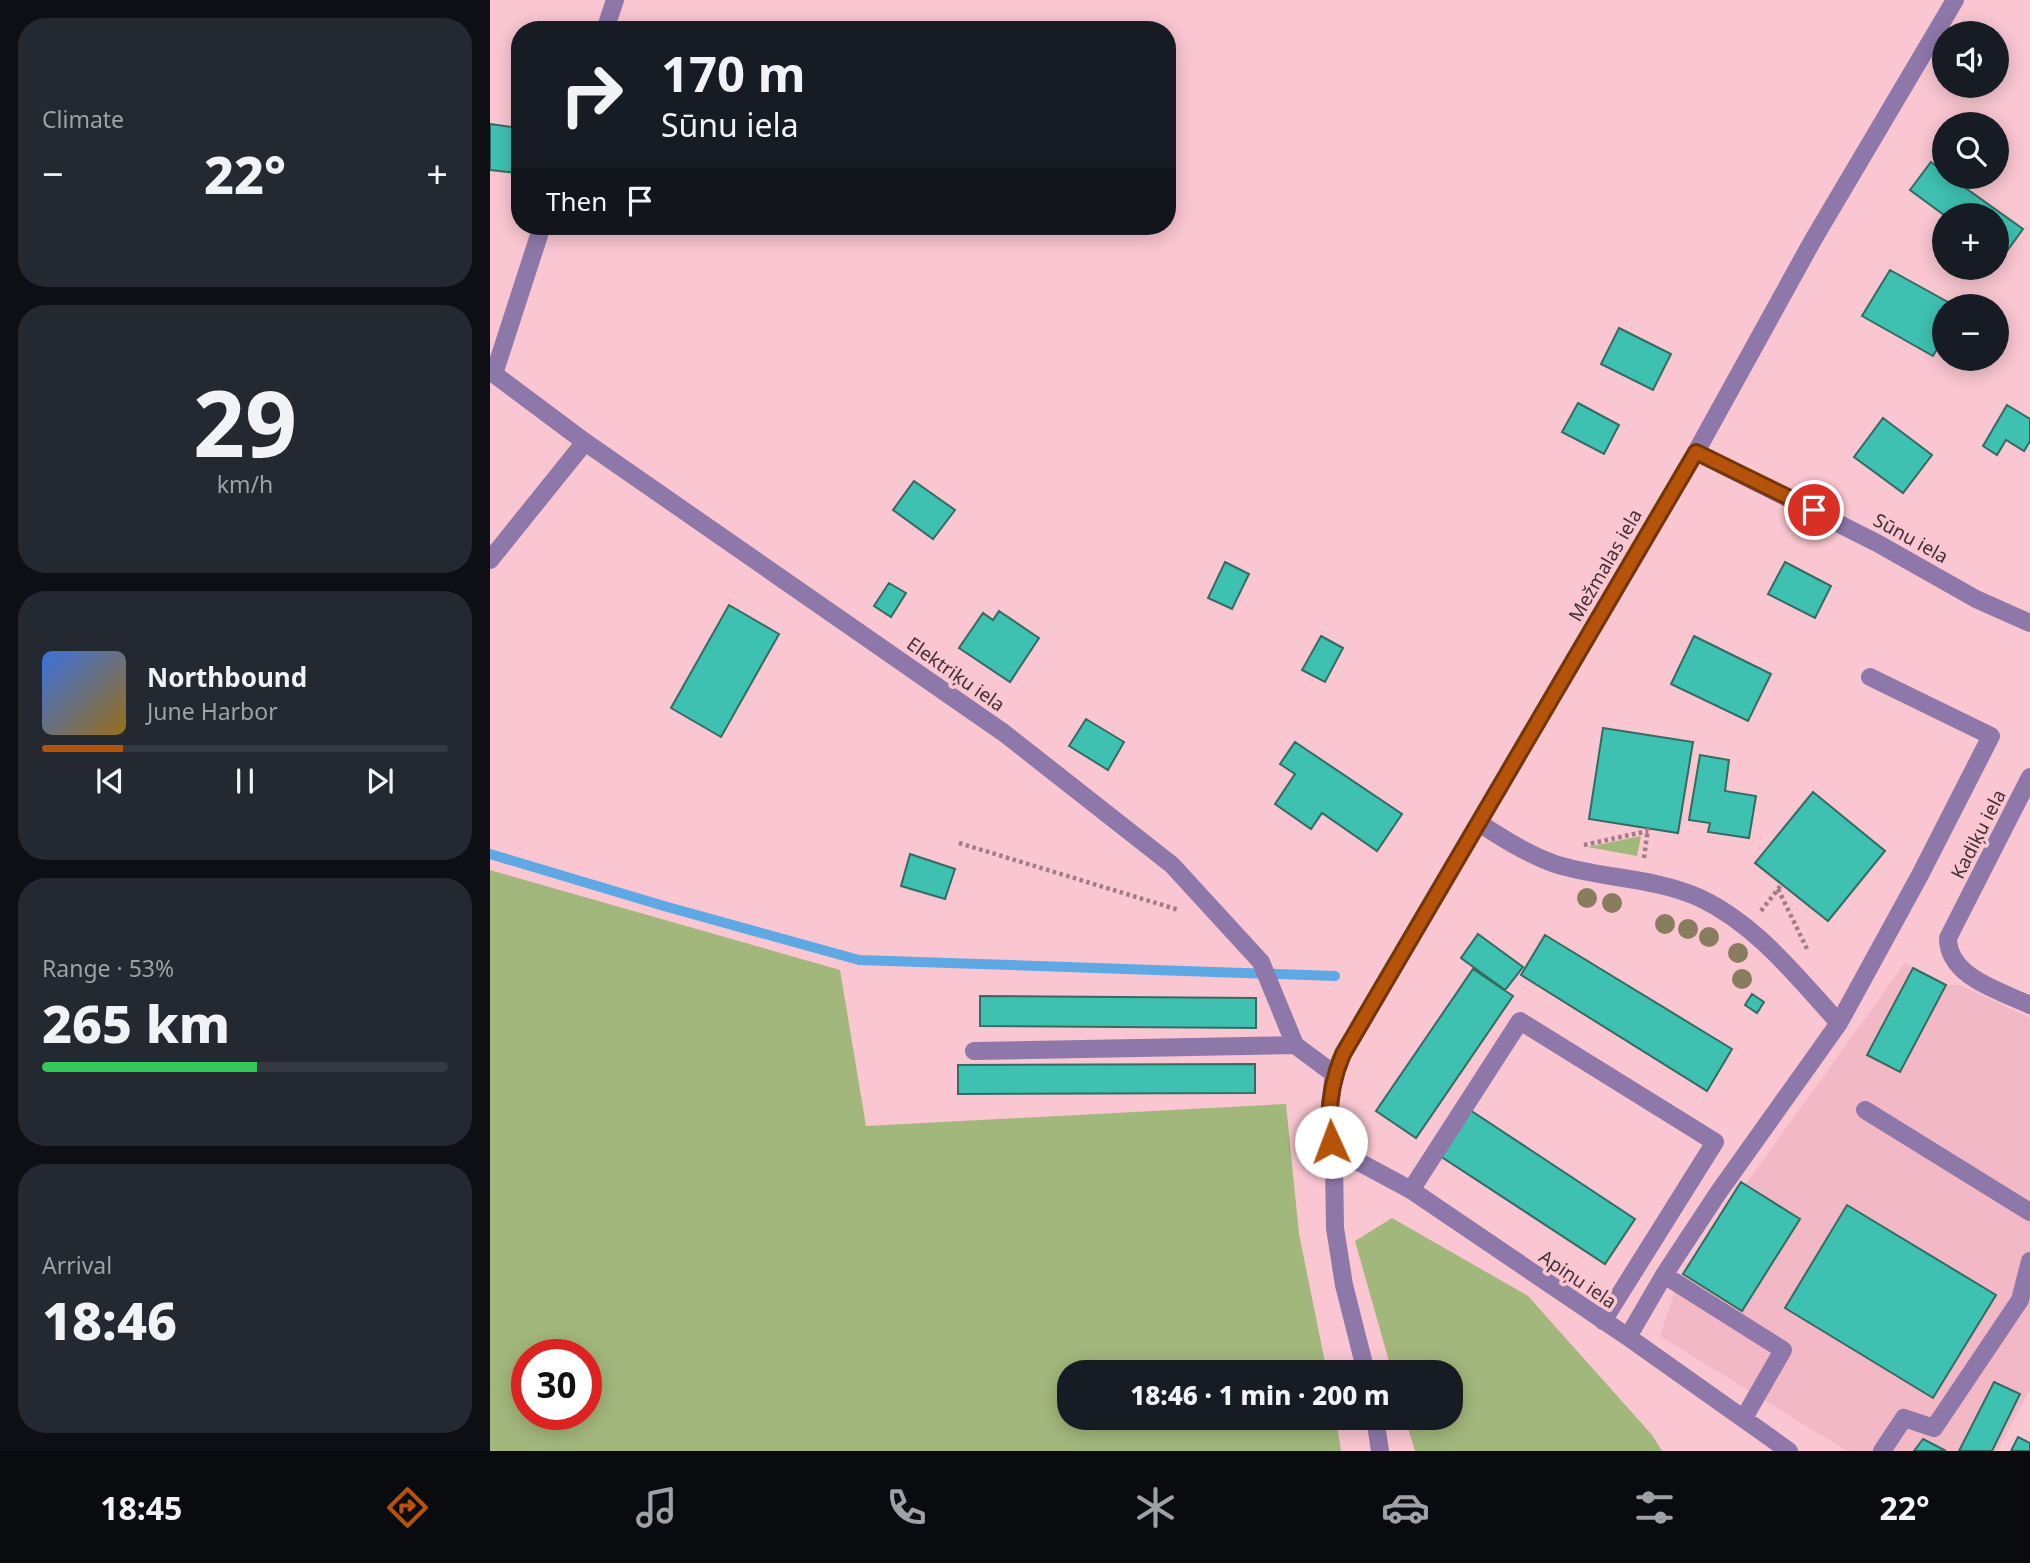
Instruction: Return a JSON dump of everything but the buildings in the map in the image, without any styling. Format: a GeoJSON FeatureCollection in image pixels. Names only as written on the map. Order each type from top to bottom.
{"type":"FeatureCollection","features":[{"type":"Feature","properties":{"kind":"street"},"geometry":{"type":"LineString","coordinates":[[608,21],[615,0]]}},
{"type":"Feature","properties":{"kind":"street","name":"Mežmalas iela"},"geometry":{"type":"LineString","coordinates":[[1363,1360],[1344,1285],[1335,1228],[1334,1162],[1328,1121],[1334,1074],[1343,1054],[1696,452],[1813,240],[1955,0]]}},
{"type":"Feature","properties":{"kind":"street"},"geometry":{"type":"LineString","coordinates":[[492,372],[539,235]]}},
{"type":"Feature","properties":{"kind":"street","name":"Elektriķu iela"},"geometry":{"type":"LineString","coordinates":[[492,372],[585,442],[1004,733],[1172,865],[1261,962],[1295,1045]]}},
{"type":"Feature","properties":{"kind":"street"},"geometry":{"type":"LineString","coordinates":[[490,560],[585,442]]}},
{"type":"Feature","properties":{"kind":"street","name":"Sūnu iela"},"geometry":{"type":"LineString","coordinates":[[1696,452],[1877,543],[1976,599],[2030,623]]}},
{"type":"Feature","properties":{"kind":"street"},"geometry":{"type":"LineString","coordinates":[[1628,1338],[1664,1275],[1766,1123],[1839,1023],[1920,875],[1990,736],[1870,677]]}},
{"type":"Feature","properties":{"kind":"street","name":"Kadiķu iela"},"geometry":{"type":"LineString","coordinates":[[2030,777],[1948,937],[1948,951],[1972,978],[2030,1005]]}},
{"type":"Feature","properties":{"kind":"street"},"geometry":{"type":"LineString","coordinates":[[1479,823],[1520,849],[1556,864],[1639,879],[1701,898],[1756,936],[1792,970],[1839,1023]]}},
{"type":"Feature","properties":{"kind":"street"},"geometry":{"type":"LineString","coordinates":[[1411,1190],[1520,1021],[1715,1142],[1603,1321]]}},
{"type":"Feature","properties":{"kind":"street"},"geometry":{"type":"LineString","coordinates":[[974,1051],[1295,1045],[1334,1074]]}},
{"type":"Feature","properties":{"kind":"street"},"geometry":{"type":"LineString","coordinates":[[1864,1110],[2030,1212]]}},
{"type":"Feature","properties":{"kind":"street","name":"Apiņu iela"},"geometry":{"type":"LineString","coordinates":[[1334,1162],[1359,1162],[1411,1190],[1789,1451]]}},
{"type":"Feature","properties":{"kind":"street"},"geometry":{"type":"LineString","coordinates":[[1882,1451],[1904,1418],[1934,1427],[2020,1300],[2030,1261]]}},
{"type":"Feature","properties":{"kind":"street"},"geometry":{"type":"LineString","coordinates":[[1664,1275],[1783,1350],[1744,1418]]}},
{"type":"Feature","properties":{"kind":"street"},"geometry":{"type":"LineString","coordinates":[[1377,1430],[1380,1451]]}},
{"type":"Feature","properties":{"kind":"path"},"geometry":{"type":"LineString","coordinates":[[1575,851],[1584,845],[1648,830],[1644,863]]}},
{"type":"Feature","properties":{"kind":"path"},"geometry":{"type":"LineString","coordinates":[[959,843],[1186,912]]}},
{"type":"Feature","properties":{"kind":"path"},"geometry":{"type":"LineString","coordinates":[[1758,914],[1780,887],[1809,956]]}},
{"type":"Feature","properties":{"kind":"shaded area"},"geometry":{"type":"Polygon","coordinates":[[[1905,963],[1944,985],[1960,985],[2030,1018],[2030,1389],[1997,1451],[1847,1451],[1660,1336],[1681,1274],[1905,963]]]}},
{"type":"Feature","properties":{"kind":"green space"},"geometry":{"type":"Polygon","coordinates":[[[1641,836],[1637,856],[1588,847],[1641,836]]]}},
{"type":"Feature","properties":{"kind":"green space"},"geometry":{"type":"Polygon","coordinates":[[[490,870],[840,970],[866,1126],[1286,1104],[1299,1234],[1325,1360],[1057,1360],[1057,1430],[1338,1430],[1341,1451],[490,1451],[490,870]]]}},
{"type":"Feature","properties":{"kind":"green space"},"geometry":{"type":"Polygon","coordinates":[[[1392,1218],[1528,1296],[1652,1435],[1662,1451],[1415,1451],[1409,1430],[1463,1430],[1463,1360],[1389,1360],[1355,1241],[1392,1218]]]}},
{"type":"Feature","properties":{"kind":"waterway"},"geometry":{"type":"LineString","coordinates":[[490,854],[859,960],[1335,976]]}},
{"type":"Feature","properties":{"kind":"route"},"geometry":{"type":"LineString","coordinates":[[1331,1142],[1328,1121],[1334,1074],[1343,1054],[1696,452],[1814,510]]}}]}
